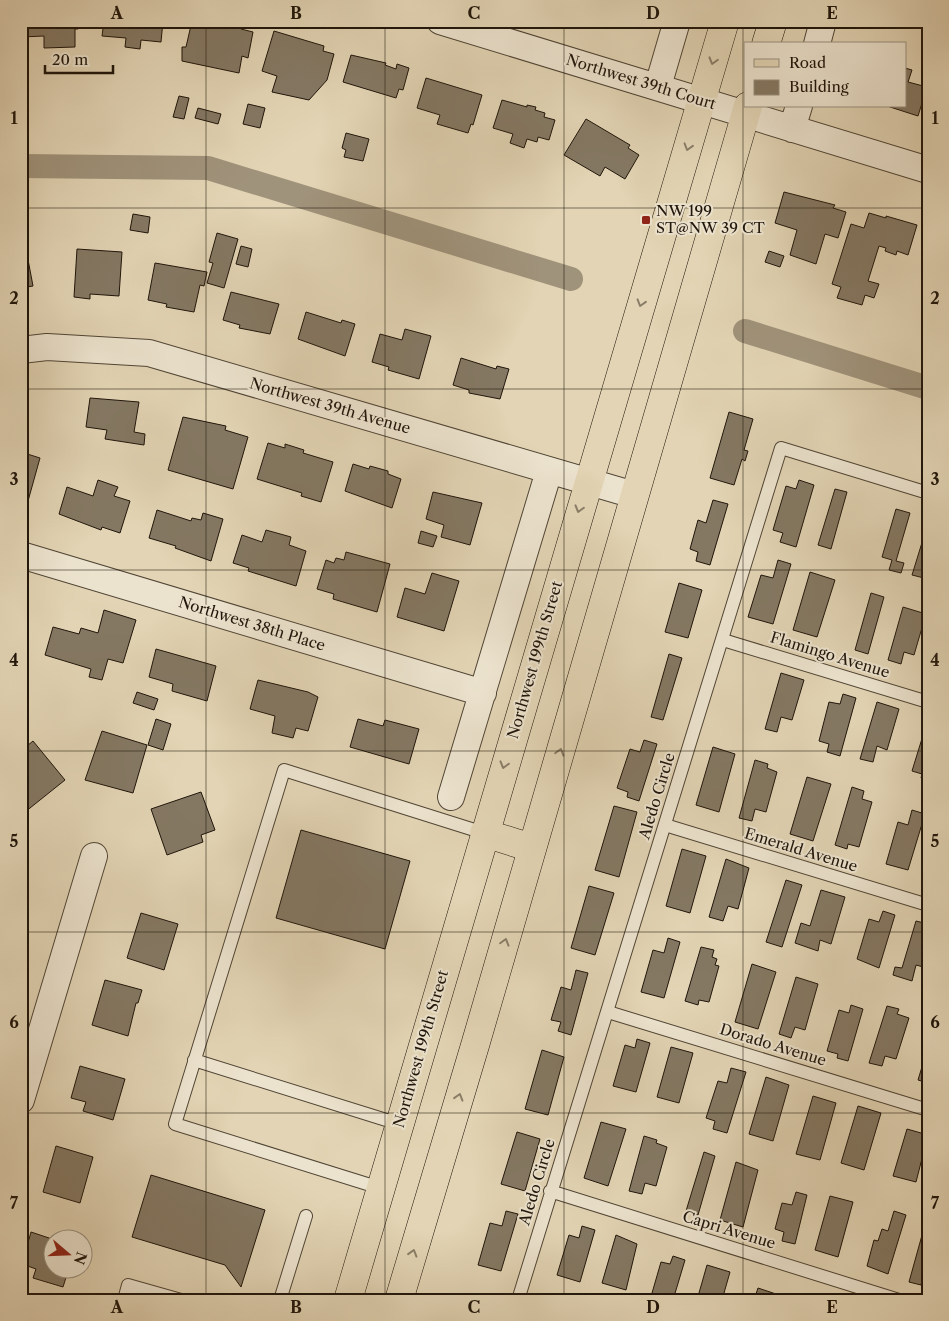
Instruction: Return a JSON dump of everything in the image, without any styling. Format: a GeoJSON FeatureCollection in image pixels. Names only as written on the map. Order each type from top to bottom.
{"type":"FeatureCollection","features":[{"type":"Feature","properties":{"kind":"main road","name":"Northwest 199th Street"},"geometry":{"type":"LineString","coordinates":[[348,1300],[587,482],[725,21]]}},
{"type":"Feature","properties":{"kind":"main road"},"geometry":{"type":"LineString","coordinates":[[767,42],[773,21]]}},
{"type":"Feature","properties":{"kind":"main road"},"geometry":{"type":"LineString","coordinates":[[398,1300],[747,110]]}},
{"type":"Feature","properties":{"kind":"main road"},"geometry":{"type":"LineString","coordinates":[[484,833],[532,848]]}},
{"type":"Feature","properties":{"kind":"street","name":"Northwest 39th Court"},"geometry":{"type":"LineString","coordinates":[[440,21],[702,100],[795,118],[928,170]]}},
{"type":"Feature","properties":{"kind":"street"},"geometry":{"type":"LineString","coordinates":[[658,86],[678,21]]}},
{"type":"Feature","properties":{"kind":"street"},"geometry":{"type":"LineString","coordinates":[[818,42],[824,21]]}},
{"type":"Feature","properties":{"kind":"street","name":"Northwest 39th Avenue"},"geometry":{"type":"LineString","coordinates":[[21,350],[47,348],[149,353],[634,495]]}},
{"type":"Feature","properties":{"kind":"street"},"geometry":{"type":"LineString","coordinates":[[451,797],[549,471]]}},
{"type":"Feature","properties":{"kind":"street","name":"Northwest 38th Place"},"geometry":{"type":"LineString","coordinates":[[21,555],[483,693]]}},
{"type":"Feature","properties":{"kind":"street"},"geometry":{"type":"LineString","coordinates":[[21,1100],[94,856]]}},
{"type":"Feature","properties":{"kind":"lane","name":"Aledo Circle"},"geometry":{"type":"LineString","coordinates":[[518,1300],[550,1191],[608,1012],[781,448],[928,494]]}},
{"type":"Feature","properties":{"kind":"lane","name":"Flamingo Avenue"},"geometry":{"type":"LineString","coordinates":[[723,640],[928,702]]}},
{"type":"Feature","properties":{"kind":"lane"},"geometry":{"type":"LineString","coordinates":[[380,1188],[175,1124],[284,770],[484,833]]}},
{"type":"Feature","properties":{"kind":"lane","name":"Emerald Avenue"},"geometry":{"type":"LineString","coordinates":[[665,825],[928,905]]}},
{"type":"Feature","properties":{"kind":"lane","name":"Dorado Avenue"},"geometry":{"type":"LineString","coordinates":[[608,1012],[928,1110]]}},
{"type":"Feature","properties":{"kind":"lane"},"geometry":{"type":"LineString","coordinates":[[194,1060],[399,1124]]}},
{"type":"Feature","properties":{"kind":"lane","name":"Capri Avenue"},"geometry":{"type":"LineString","coordinates":[[550,1191],[899,1300]]}},
{"type":"Feature","properties":{"kind":"lane"},"geometry":{"type":"LineString","coordinates":[[280,1300],[306,1216]]}},
{"type":"Feature","properties":{"kind":"lane"},"geometry":{"type":"LineString","coordinates":[[124,1300],[128,1285],[181,1300]]}},
{"type":"Feature","properties":{"kind":"building"},"geometry":{"type":"Polygon","coordinates":[[[21,21],[87,21],[87,25],[78,26],[78,29],[75,29],[75,47],[44,48],[44,36],[21,37],[21,21]]]}},
{"type":"Feature","properties":{"kind":"building"},"geometry":{"type":"Polygon","coordinates":[[[104,21],[163,21],[161,42],[141,40],[140,49],[125,47],[126,38],[102,36],[104,21]]]}},
{"type":"Feature","properties":{"kind":"building"},"geometry":{"type":"Polygon","coordinates":[[[192,21],[229,21],[242,24],[241,29],[253,32],[248,58],[242,56],[239,73],[182,61],[182,47],[186,47],[192,21]]]}},
{"type":"Feature","properties":{"kind":"building"},"geometry":{"type":"Polygon","coordinates":[[[274,31],[324,46],[323,51],[334,54],[327,80],[309,100],[272,92],[277,76],[262,71],[274,31]]]}},
{"type":"Feature","properties":{"kind":"building"},"geometry":{"type":"Polygon","coordinates":[[[351,55],[386,63],[385,65],[396,69],[397,64],[409,68],[403,90],[399,89],[396,98],[343,82],[351,55]]]}},
{"type":"Feature","properties":{"kind":"building"},"geometry":{"type":"Polygon","coordinates":[[[906,68],[912,70],[908,82],[927,87],[918,116],[893,108],[906,108],[906,68]]]}},
{"type":"Feature","properties":{"kind":"building"},"geometry":{"type":"Polygon","coordinates":[[[426,78],[482,95],[473,125],[471,124],[468,133],[437,124],[440,115],[417,108],[426,78]]]}},
{"type":"Feature","properties":{"kind":"building"},"geometry":{"type":"Polygon","coordinates":[[[179,96],[189,98],[184,119],[173,117],[179,96]]]}},
{"type":"Feature","properties":{"kind":"building"},"geometry":{"type":"Polygon","coordinates":[[[502,100],[527,107],[527,105],[536,107],[535,110],[545,113],[544,117],[555,120],[549,140],[538,137],[537,142],[527,139],[524,148],[510,143],[513,134],[493,128],[502,100]]]}},
{"type":"Feature","properties":{"kind":"building"},"geometry":{"type":"Polygon","coordinates":[[[248,104],[265,108],[260,128],[243,124],[248,104]]]}},
{"type":"Feature","properties":{"kind":"building"},"geometry":{"type":"Polygon","coordinates":[[[198,108],[221,114],[218,124],[195,118],[198,108]]]}},
{"type":"Feature","properties":{"kind":"building"},"geometry":{"type":"Polygon","coordinates":[[[586,119],[630,145],[628,148],[639,155],[625,179],[605,167],[600,176],[564,155],[586,119]]]}},
{"type":"Feature","properties":{"kind":"building"},"geometry":{"type":"Polygon","coordinates":[[[346,133],[369,139],[363,161],[344,157],[346,150],[342,148],[346,133]]]}},
{"type":"Feature","properties":{"kind":"building"},"geometry":{"type":"Polygon","coordinates":[[[784,192],[835,205],[833,208],[846,212],[838,238],[825,234],[816,264],[790,255],[797,230],[775,223],[784,192]]]}},
{"type":"Feature","properties":{"kind":"building"},"geometry":{"type":"Polygon","coordinates":[[[869,213],[917,225],[908,255],[897,251],[896,255],[885,251],[886,248],[879,246],[868,281],[879,284],[874,298],[865,295],[862,305],[837,298],[841,287],[832,284],[851,224],[864,228],[869,213]]]}},
{"type":"Feature","properties":{"kind":"building"},"geometry":{"type":"Polygon","coordinates":[[[133,214],[150,217],[148,233],[130,230],[133,214]]]}},
{"type":"Feature","properties":{"kind":"building"},"geometry":{"type":"Polygon","coordinates":[[[217,233],[238,239],[224,288],[207,283],[213,263],[209,262],[217,233]]]}},
{"type":"Feature","properties":{"kind":"building"},"geometry":{"type":"Polygon","coordinates":[[[241,246],[252,249],[248,267],[236,264],[241,246]]]}},
{"type":"Feature","properties":{"kind":"building"},"geometry":{"type":"Polygon","coordinates":[[[21,249],[26,249],[33,286],[21,288],[21,249]]]}},
{"type":"Feature","properties":{"kind":"building"},"geometry":{"type":"Polygon","coordinates":[[[77,249],[122,252],[119,296],[90,294],[90,299],[74,297],[77,249]]]}},
{"type":"Feature","properties":{"kind":"building"},"geometry":{"type":"Polygon","coordinates":[[[769,251],[784,256],[780,267],[765,262],[769,251]]]}},
{"type":"Feature","properties":{"kind":"building"},"geometry":{"type":"Polygon","coordinates":[[[155,263],[207,272],[204,286],[200,285],[194,312],[166,307],[167,304],[148,300],[155,263]]]}},
{"type":"Feature","properties":{"kind":"building"},"geometry":{"type":"Polygon","coordinates":[[[231,292],[279,304],[270,334],[239,328],[240,325],[223,320],[231,292]]]}},
{"type":"Feature","properties":{"kind":"building"},"geometry":{"type":"Polygon","coordinates":[[[306,312],[341,323],[342,320],[355,324],[345,356],[298,339],[306,312]]]}},
{"type":"Feature","properties":{"kind":"building"},"geometry":{"type":"Polygon","coordinates":[[[405,329],[431,336],[419,379],[388,370],[389,367],[372,362],[380,334],[402,340],[405,329]]]}},
{"type":"Feature","properties":{"kind":"building"},"geometry":{"type":"Polygon","coordinates":[[[461,358],[496,369],[497,366],[509,369],[500,399],[469,393],[469,390],[453,385],[461,358]]]}},
{"type":"Feature","properties":{"kind":"building"},"geometry":{"type":"Polygon","coordinates":[[[90,398],[139,402],[134,432],[145,434],[144,445],[105,439],[107,430],[86,427],[90,398]]]}},
{"type":"Feature","properties":{"kind":"building"},"geometry":{"type":"Polygon","coordinates":[[[729,412],[753,419],[744,450],[748,451],[745,461],[742,459],[734,485],[710,478],[729,412]]]}},
{"type":"Feature","properties":{"kind":"building"},"geometry":{"type":"Polygon","coordinates":[[[183,417],[226,426],[225,430],[248,437],[233,489],[168,470],[183,417]]]}},
{"type":"Feature","properties":{"kind":"building"},"geometry":{"type":"Polygon","coordinates":[[[268,443],[285,448],[285,444],[304,450],[303,453],[333,462],[321,502],[301,496],[302,493],[257,479],[268,443]]]}},
{"type":"Feature","properties":{"kind":"building"},"geometry":{"type":"Polygon","coordinates":[[[21,452],[40,458],[28,501],[21,499],[21,452]]]}},
{"type":"Feature","properties":{"kind":"building"},"geometry":{"type":"Polygon","coordinates":[[[353,464],[369,469],[370,466],[388,471],[388,474],[401,479],[392,508],[345,491],[353,464]]]}},
{"type":"Feature","properties":{"kind":"building"},"geometry":{"type":"Polygon","coordinates":[[[98,480],[118,487],[114,496],[130,501],[120,533],[102,527],[101,530],[59,514],[67,487],[93,496],[98,480]]]}},
{"type":"Feature","properties":{"kind":"building"},"geometry":{"type":"Polygon","coordinates":[[[799,480],[814,485],[796,547],[780,542],[783,533],[773,530],[786,486],[796,489],[799,480]]]}},
{"type":"Feature","properties":{"kind":"building"},"geometry":{"type":"Polygon","coordinates":[[[835,489],[847,492],[831,549],[818,545],[835,489]]]}},
{"type":"Feature","properties":{"kind":"building"},"geometry":{"type":"Polygon","coordinates":[[[433,492],[482,503],[470,545],[441,537],[444,525],[426,519],[433,492]]]}},
{"type":"Feature","properties":{"kind":"building"},"geometry":{"type":"Polygon","coordinates":[[[713,500],[728,504],[710,565],[696,561],[698,552],[690,549],[698,520],[706,523],[713,500]]]}},
{"type":"Feature","properties":{"kind":"building"},"geometry":{"type":"Polygon","coordinates":[[[896,509],[910,513],[896,561],[904,563],[901,573],[889,570],[892,560],[882,557],[896,509]]]}},
{"type":"Feature","properties":{"kind":"building"},"geometry":{"type":"Polygon","coordinates":[[[157,510],[191,521],[192,518],[201,520],[203,513],[223,519],[211,561],[175,548],[176,546],[149,538],[157,510]]]}},
{"type":"Feature","properties":{"kind":"building"},"geometry":{"type":"Polygon","coordinates":[[[928,523],[928,579],[912,575],[928,523]]]}},
{"type":"Feature","properties":{"kind":"building"},"geometry":{"type":"Polygon","coordinates":[[[266,530],[291,537],[289,545],[306,551],[296,586],[248,571],[249,568],[233,563],[242,535],[262,542],[266,530]]]}},
{"type":"Feature","properties":{"kind":"building"},"geometry":{"type":"Polygon","coordinates":[[[421,531],[437,536],[433,547],[418,543],[421,531]]]}},
{"type":"Feature","properties":{"kind":"building"},"geometry":{"type":"Polygon","coordinates":[[[346,552],[390,564],[377,612],[333,599],[334,594],[317,589],[326,560],[334,563],[336,558],[344,560],[346,552]]]}},
{"type":"Feature","properties":{"kind":"building"},"geometry":{"type":"Polygon","coordinates":[[[778,560],[791,564],[773,624],[748,617],[761,575],[773,578],[778,560]]]}},
{"type":"Feature","properties":{"kind":"building"},"geometry":{"type":"Polygon","coordinates":[[[810,572],[835,580],[817,637],[793,630],[810,572]]]}},
{"type":"Feature","properties":{"kind":"building"},"geometry":{"type":"Polygon","coordinates":[[[432,573],[459,581],[444,631],[397,617],[405,588],[425,594],[432,573]]]}},
{"type":"Feature","properties":{"kind":"building"},"geometry":{"type":"Polygon","coordinates":[[[679,583],[702,590],[688,638],[665,632],[679,583]]]}},
{"type":"Feature","properties":{"kind":"building"},"geometry":{"type":"Polygon","coordinates":[[[871,593],[884,597],[868,654],[855,650],[871,593]]]}},
{"type":"Feature","properties":{"kind":"building"},"geometry":{"type":"Polygon","coordinates":[[[903,607],[926,614],[914,655],[904,652],[901,664],[888,660],[903,607]]]}},
{"type":"Feature","properties":{"kind":"building"},"geometry":{"type":"Polygon","coordinates":[[[104,610],[136,620],[123,663],[108,659],[102,680],[89,677],[91,669],[45,655],[53,627],[79,634],[81,628],[98,633],[104,610]]]}},
{"type":"Feature","properties":{"kind":"building"},"geometry":{"type":"Polygon","coordinates":[[[156,649],[216,666],[207,701],[172,691],[173,684],[149,677],[156,649]]]}},
{"type":"Feature","properties":{"kind":"building"},"geometry":{"type":"Polygon","coordinates":[[[669,654],[682,658],[663,720],[651,717],[669,654]]]}},
{"type":"Feature","properties":{"kind":"building"},"geometry":{"type":"Polygon","coordinates":[[[781,673],[804,680],[792,720],[781,717],[777,732],[765,729],[781,673]]]}},
{"type":"Feature","properties":{"kind":"building"},"geometry":{"type":"Polygon","coordinates":[[[258,680],[308,692],[318,697],[308,731],[296,728],[293,738],[272,733],[275,716],[250,709],[258,680]]]}},
{"type":"Feature","properties":{"kind":"building"},"geometry":{"type":"Polygon","coordinates":[[[137,692],[158,699],[154,710],[133,703],[137,692]]]}},
{"type":"Feature","properties":{"kind":"building"},"geometry":{"type":"Polygon","coordinates":[[[843,694],[856,698],[840,756],[827,752],[829,744],[819,741],[829,702],[840,704],[843,694]]]}},
{"type":"Feature","properties":{"kind":"building"},"geometry":{"type":"Polygon","coordinates":[[[877,702],[899,709],[887,750],[877,746],[873,762],[860,759],[877,702]]]}},
{"type":"Feature","properties":{"kind":"building"},"geometry":{"type":"Polygon","coordinates":[[[156,719],[171,724],[163,750],[148,745],[156,719]]]}},
{"type":"Feature","properties":{"kind":"building"},"geometry":{"type":"Polygon","coordinates":[[[358,719],[383,726],[385,720],[419,729],[409,764],[350,747],[358,719]]]}},
{"type":"Feature","properties":{"kind":"building"},"geometry":{"type":"Polygon","coordinates":[[[102,731],[147,745],[133,793],[85,780],[102,731]]]}},
{"type":"Feature","properties":{"kind":"building"},"geometry":{"type":"Polygon","coordinates":[[[924,732],[928,733],[928,780],[921,778],[922,774],[912,771],[924,732]]]}},
{"type":"Feature","properties":{"kind":"building"},"geometry":{"type":"Polygon","coordinates":[[[644,740],[657,744],[639,801],[627,797],[628,792],[617,788],[630,749],[640,752],[644,740]]]}},
{"type":"Feature","properties":{"kind":"building"},"geometry":{"type":"Polygon","coordinates":[[[33,741],[65,780],[25,812],[21,807],[21,751],[33,741]]]}},
{"type":"Feature","properties":{"kind":"building"},"geometry":{"type":"Polygon","coordinates":[[[713,747],[735,754],[719,812],[696,805],[713,747]]]}},
{"type":"Feature","properties":{"kind":"building"},"geometry":{"type":"Polygon","coordinates":[[[755,760],[768,764],[767,768],[777,772],[766,812],[755,809],[752,821],[739,818],[755,760]]]}},
{"type":"Feature","properties":{"kind":"building"},"geometry":{"type":"Polygon","coordinates":[[[807,777],[831,784],[813,841],[790,834],[807,777]]]}},
{"type":"Feature","properties":{"kind":"building"},"geometry":{"type":"Polygon","coordinates":[[[852,787],[864,791],[862,799],[872,802],[859,847],[848,844],[847,849],[835,845],[852,787]]]}},
{"type":"Feature","properties":{"kind":"building"},"geometry":{"type":"Polygon","coordinates":[[[201,792],[215,830],[201,835],[203,842],[167,855],[151,809],[201,792]]]}},
{"type":"Feature","properties":{"kind":"building"},"geometry":{"type":"Polygon","coordinates":[[[614,806],[637,812],[619,877],[595,870],[614,806]]]}},
{"type":"Feature","properties":{"kind":"building"},"geometry":{"type":"Polygon","coordinates":[[[912,810],[925,814],[908,870],[886,864],[898,822],[908,825],[912,810]]]}},
{"type":"Feature","properties":{"kind":"building"},"geometry":{"type":"Polygon","coordinates":[[[301,830],[410,861],[385,949],[276,918],[301,830]]]}},
{"type":"Feature","properties":{"kind":"building"},"geometry":{"type":"Polygon","coordinates":[[[682,849],[706,856],[690,913],[666,906],[682,849]]]}},
{"type":"Feature","properties":{"kind":"building"},"geometry":{"type":"Polygon","coordinates":[[[726,859],[749,868],[738,909],[728,906],[723,921],[709,917],[726,859]]]}},
{"type":"Feature","properties":{"kind":"building"},"geometry":{"type":"Polygon","coordinates":[[[786,880],[802,885],[782,947],[766,942],[786,880]]]}},
{"type":"Feature","properties":{"kind":"building"},"geometry":{"type":"Polygon","coordinates":[[[589,886],[614,893],[595,955],[571,948],[589,886]]]}},
{"type":"Feature","properties":{"kind":"building"},"geometry":{"type":"Polygon","coordinates":[[[821,890],[845,897],[831,944],[820,940],[818,951],[795,943],[801,923],[810,926],[821,890]]]}},
{"type":"Feature","properties":{"kind":"building"},"geometry":{"type":"Polygon","coordinates":[[[883,911],[895,915],[879,968],[857,959],[869,919],[879,922],[883,911]]]}},
{"type":"Feature","properties":{"kind":"building"},"geometry":{"type":"Polygon","coordinates":[[[141,913],[178,924],[164,970],[127,958],[141,913]]]}},
{"type":"Feature","properties":{"kind":"building"},"geometry":{"type":"Polygon","coordinates":[[[916,921],[928,924],[928,965],[927,968],[916,965],[912,981],[893,975],[895,967],[902,968],[916,921]]]}},
{"type":"Feature","properties":{"kind":"building"},"geometry":{"type":"Polygon","coordinates":[[[668,938],[680,942],[664,998],[641,992],[653,950],[664,953],[668,938]]]}},
{"type":"Feature","properties":{"kind":"building"},"geometry":{"type":"Polygon","coordinates":[[[701,947],[714,950],[712,957],[717,959],[715,965],[719,966],[709,1002],[699,1000],[698,1005],[685,1001],[701,947]]]}},
{"type":"Feature","properties":{"kind":"building"},"geometry":{"type":"Polygon","coordinates":[[[752,964],[776,972],[758,1029],[735,1022],[752,964]]]}},
{"type":"Feature","properties":{"kind":"building"},"geometry":{"type":"Polygon","coordinates":[[[576,970],[588,973],[571,1035],[558,1031],[561,1022],[551,1020],[561,987],[571,990],[576,970]]]}},
{"type":"Feature","properties":{"kind":"building"},"geometry":{"type":"Polygon","coordinates":[[[796,977],[818,984],[805,1030],[795,1027],[791,1038],[779,1034],[796,977]]]}},
{"type":"Feature","properties":{"kind":"building"},"geometry":{"type":"Polygon","coordinates":[[[105,980],[142,990],[138,1003],[136,1003],[128,1036],[92,1025],[105,980]]]}},
{"type":"Feature","properties":{"kind":"building"},"geometry":{"type":"Polygon","coordinates":[[[851,1005],[863,1009],[848,1061],[837,1058],[838,1054],[827,1051],[839,1010],[849,1013],[851,1005]]]}},
{"type":"Feature","properties":{"kind":"building"},"geometry":{"type":"Polygon","coordinates":[[[887,1006],[899,1009],[897,1014],[909,1018],[896,1059],[885,1056],[882,1066],[869,1063],[887,1006]]]}},
{"type":"Feature","properties":{"kind":"building"},"geometry":{"type":"Polygon","coordinates":[[[637,1039],[650,1043],[636,1092],[613,1086],[625,1045],[635,1048],[637,1039]]]}},
{"type":"Feature","properties":{"kind":"building"},"geometry":{"type":"Polygon","coordinates":[[[671,1047],[693,1053],[679,1103],[657,1097],[671,1047]]]}},
{"type":"Feature","properties":{"kind":"building"},"geometry":{"type":"Polygon","coordinates":[[[928,1047],[928,1083],[918,1080],[928,1047]]]}},
{"type":"Feature","properties":{"kind":"building"},"geometry":{"type":"Polygon","coordinates":[[[542,1050],[564,1057],[548,1115],[525,1109],[542,1050]]]}},
{"type":"Feature","properties":{"kind":"building"},"geometry":{"type":"Polygon","coordinates":[[[80,1066],[125,1079],[113,1120],[83,1111],[86,1102],[71,1098],[80,1066]]]}},
{"type":"Feature","properties":{"kind":"building"},"geometry":{"type":"Polygon","coordinates":[[[731,1068],[746,1072],[727,1133],[713,1129],[715,1121],[706,1118],[718,1081],[727,1083],[731,1068]]]}},
{"type":"Feature","properties":{"kind":"building"},"geometry":{"type":"Polygon","coordinates":[[[766,1077],[789,1085],[773,1141],[749,1134],[766,1077]]]}},
{"type":"Feature","properties":{"kind":"building"},"geometry":{"type":"Polygon","coordinates":[[[813,1096],[836,1103],[820,1160],[796,1154],[813,1096]]]}},
{"type":"Feature","properties":{"kind":"building"},"geometry":{"type":"Polygon","coordinates":[[[858,1106],[881,1113],[864,1170],[841,1163],[858,1106]]]}},
{"type":"Feature","properties":{"kind":"building"},"geometry":{"type":"Polygon","coordinates":[[[601,1122],[626,1129],[608,1186],[584,1178],[601,1122]]]}},
{"type":"Feature","properties":{"kind":"building"},"geometry":{"type":"Polygon","coordinates":[[[907,1129],[928,1135],[916,1182],[893,1176],[907,1129]]]}},
{"type":"Feature","properties":{"kind":"building"},"geometry":{"type":"Polygon","coordinates":[[[517,1132],[540,1139],[525,1191],[501,1184],[517,1132]]]}},
{"type":"Feature","properties":{"kind":"building"},"geometry":{"type":"Polygon","coordinates":[[[644,1136],[657,1140],[656,1143],[667,1147],[656,1186],[645,1183],[642,1194],[629,1191],[644,1136]]]}},
{"type":"Feature","properties":{"kind":"building"},"geometry":{"type":"Polygon","coordinates":[[[56,1146],[93,1157],[80,1203],[43,1192],[56,1146]]]}},
{"type":"Feature","properties":{"kind":"building"},"geometry":{"type":"Polygon","coordinates":[[[704,1152],[715,1156],[698,1215],[686,1211],[704,1152]]]}},
{"type":"Feature","properties":{"kind":"building"},"geometry":{"type":"Polygon","coordinates":[[[736,1162],[758,1170],[743,1227],[720,1220],[736,1162]]]}},
{"type":"Feature","properties":{"kind":"building"},"geometry":{"type":"Polygon","coordinates":[[[151,1175],[265,1210],[241,1287],[225,1265],[132,1237],[151,1175]]]}},
{"type":"Feature","properties":{"kind":"building"},"geometry":{"type":"Polygon","coordinates":[[[796,1192],[807,1195],[795,1244],[782,1241],[784,1232],[775,1229],[782,1203],[792,1205],[796,1192]]]}},
{"type":"Feature","properties":{"kind":"building"},"geometry":{"type":"Polygon","coordinates":[[[830,1196],[853,1202],[838,1257],[815,1250],[830,1196]]]}},
{"type":"Feature","properties":{"kind":"building"},"geometry":{"type":"Polygon","coordinates":[[[506,1211],[518,1214],[501,1271],[478,1265],[490,1223],[502,1226],[506,1211]]]}},
{"type":"Feature","properties":{"kind":"building"},"geometry":{"type":"Polygon","coordinates":[[[894,1211],[906,1215],[888,1274],[867,1266],[874,1240],[878,1241],[882,1229],[888,1231],[894,1211]]]}},
{"type":"Feature","properties":{"kind":"building"},"geometry":{"type":"Polygon","coordinates":[[[582,1226],[595,1230],[580,1282],[557,1275],[569,1235],[579,1238],[582,1226]]]}},
{"type":"Feature","properties":{"kind":"building"},"geometry":{"type":"Polygon","coordinates":[[[924,1228],[928,1229],[928,1274],[924,1273],[921,1285],[909,1282],[924,1228]]]}},
{"type":"Feature","properties":{"kind":"building"},"geometry":{"type":"Polygon","coordinates":[[[31,1232],[42,1236],[42,1278],[66,1278],[63,1287],[33,1278],[36,1269],[22,1264],[31,1232]]]}},
{"type":"Feature","properties":{"kind":"building"},"geometry":{"type":"Polygon","coordinates":[[[616,1235],[637,1244],[626,1290],[602,1283],[616,1235]]]}},
{"type":"Feature","properties":{"kind":"building"},"geometry":{"type":"Polygon","coordinates":[[[673,1256],[685,1260],[673,1300],[650,1300],[661,1262],[670,1264],[673,1256]]]}},
{"type":"Feature","properties":{"kind":"building"},"geometry":{"type":"Polygon","coordinates":[[[707,1265],[730,1272],[722,1300],[697,1300],[707,1265]]]}},
{"type":"Feature","properties":{"kind":"building"},"geometry":{"type":"Polygon","coordinates":[[[758,1288],[779,1295],[778,1300],[754,1300],[758,1288]]]}},
{"type":"Feature","properties":{"kind":"building"},"geometry":{"type":"Polygon","coordinates":[[[801,1294],[814,1297],[815,1300],[800,1300],[801,1294]]]}},
{"type":"Feature","properties":{"kind":"waterway"},"geometry":{"type":"LineString","coordinates":[[21,166],[208,168],[571,279]]}},
{"type":"Feature","properties":{"kind":"waterway"},"geometry":{"type":"LineString","coordinates":[[745,331],[928,388]]}},
{"type":"Feature","properties":{"kind":"place","name":"NW 199 ST@NW 39 CT"},"geometry":{"type":"Point","coordinates":[646,220]}}]}
